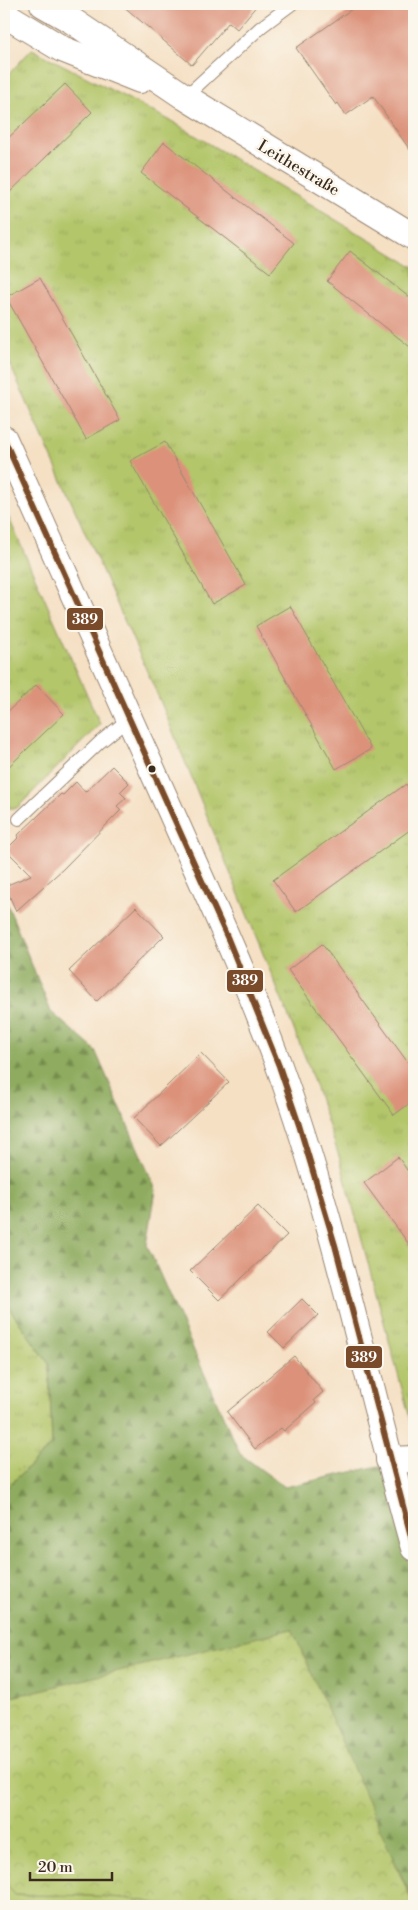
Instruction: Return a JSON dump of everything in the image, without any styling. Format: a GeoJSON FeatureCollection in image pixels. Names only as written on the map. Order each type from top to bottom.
{"type":"FeatureCollection","features":[{"type":"Feature","properties":{"kind":"street","name":"Leithestraße"},"geometry":{"type":"LineString","coordinates":[[42,4],[71,20],[185,97],[414,236]]}},
{"type":"Feature","properties":{"kind":"street","name":"Leithestraße"},"geometry":{"type":"LineString","coordinates":[[4,14],[62,49],[185,97]]}},
{"type":"Feature","properties":{"kind":"street"},"geometry":{"type":"LineString","coordinates":[[4,439],[40,515],[233,952],[279,1066],[402,1459],[414,1548]]}},
{"type":"Feature","properties":{"kind":"lane"},"geometry":{"type":"LineString","coordinates":[[185,97],[261,26],[292,4]]}},
{"type":"Feature","properties":{"kind":"lane"},"geometry":{"type":"LineString","coordinates":[[19,820],[100,742],[129,719]]}},
{"type":"Feature","properties":{"kind":"green space"},"geometry":{"type":"Polygon","coordinates":[[[32,49],[173,122],[414,267],[414,1426],[412,1426],[340,1159],[307,1062],[162,705],[4,351],[4,79],[32,49]]]}},
{"type":"Feature","properties":{"kind":"green space"},"geometry":{"type":"Polygon","coordinates":[[[4,507],[100,724],[17,808],[4,808],[4,507]]]}},
{"type":"Feature","properties":{"kind":"green space"},"geometry":{"type":"Polygon","coordinates":[[[4,896],[51,1012],[95,1050],[156,1190],[147,1245],[240,1454],[285,1487],[383,1465],[414,1584],[414,1902],[369,1809],[292,1629],[4,1699],[4,1490],[52,1445],[49,1364],[4,1301],[4,896]]]}},
{"type":"Feature","properties":{"kind":"green space"},"geometry":{"type":"Polygon","coordinates":[[[4,1301],[49,1364],[52,1445],[4,1490],[4,1301]]]}},
{"type":"Feature","properties":{"kind":"green space"},"geometry":{"type":"Polygon","coordinates":[[[292,1629],[414,1906],[168,1906],[112,1897],[15,1895],[4,1881],[4,1699],[292,1629]]]}},
{"type":"Feature","properties":{"kind":"green space"},"geometry":{"type":"Polygon","coordinates":[[[4,1882],[16,1895],[112,1897],[168,1906],[4,1906],[4,1882]]]}},
{"type":"Feature","properties":{"kind":"building"},"geometry":{"type":"Polygon","coordinates":[[[121,4],[258,4],[237,29],[229,22],[192,65],[121,4]]]}},
{"type":"Feature","properties":{"kind":"building"},"geometry":{"type":"Polygon","coordinates":[[[359,4],[414,4],[414,156],[373,96],[346,115],[338,103],[336,105],[296,48],[359,4]]]}},
{"type":"Feature","properties":{"kind":"building"},"geometry":{"type":"Polygon","coordinates":[[[65,84],[92,112],[4,198],[4,142],[65,84]]]}},
{"type":"Feature","properties":{"kind":"building"},"geometry":{"type":"Polygon","coordinates":[[[164,142],[294,243],[270,273],[141,173],[164,142]]]}},
{"type":"Feature","properties":{"kind":"building"},"geometry":{"type":"Polygon","coordinates":[[[350,251],[414,301],[414,350],[327,281],[350,251]]]}},
{"type":"Feature","properties":{"kind":"building"},"geometry":{"type":"Polygon","coordinates":[[[40,278],[120,420],[86,439],[6,297],[40,278]]]}},
{"type":"Feature","properties":{"kind":"building"},"geometry":{"type":"Polygon","coordinates":[[[165,442],[246,585],[212,604],[130,461],[165,442]]]}},
{"type":"Feature","properties":{"kind":"building"},"geometry":{"type":"Polygon","coordinates":[[[290,606],[371,749],[336,769],[256,626],[290,606]]]}},
{"type":"Feature","properties":{"kind":"building"},"geometry":{"type":"Polygon","coordinates":[[[36,685],[64,714],[4,771],[4,715],[36,685]]]}},
{"type":"Feature","properties":{"kind":"building"},"geometry":{"type":"Polygon","coordinates":[[[112,766],[129,783],[120,792],[126,798],[117,806],[121,810],[63,869],[16,911],[5,886],[31,875],[6,850],[19,837],[18,835],[76,782],[85,792],[112,766]]]}},
{"type":"Feature","properties":{"kind":"building"},"geometry":{"type":"Polygon","coordinates":[[[406,784],[414,796],[414,827],[296,912],[273,880],[406,784]]]}},
{"type":"Feature","properties":{"kind":"building"},"geometry":{"type":"Polygon","coordinates":[[[136,907],[164,936],[97,1001],[69,971],[136,907]]]}},
{"type":"Feature","properties":{"kind":"building"},"geometry":{"type":"Polygon","coordinates":[[[322,944],[414,1071],[414,1100],[394,1115],[288,970],[322,944]]]}},
{"type":"Feature","properties":{"kind":"building"},"geometry":{"type":"Polygon","coordinates":[[[201,1053],[229,1082],[161,1146],[134,1118],[201,1053]]]}},
{"type":"Feature","properties":{"kind":"building"},"geometry":{"type":"Polygon","coordinates":[[[398,1157],[414,1180],[414,1251],[364,1183],[398,1157]]]}},
{"type":"Feature","properties":{"kind":"building"},"geometry":{"type":"Polygon","coordinates":[[[258,1206],[287,1235],[219,1300],[190,1271],[258,1206]]]}},
{"type":"Feature","properties":{"kind":"building"},"geometry":{"type":"Polygon","coordinates":[[[302,1299],[318,1315],[284,1348],[268,1332],[302,1299]]]}},
{"type":"Feature","properties":{"kind":"building"},"geometry":{"type":"Polygon","coordinates":[[[294,1356],[323,1392],[314,1400],[316,1403],[284,1431],[281,1428],[255,1449],[227,1412],[294,1356]]]}},
{"type":"Feature","properties":{"kind":"transit line","name":"389"},"geometry":{"type":"LineString","coordinates":[[4,439],[228,939],[279,1066],[335,1245],[414,1548]]}}]}
